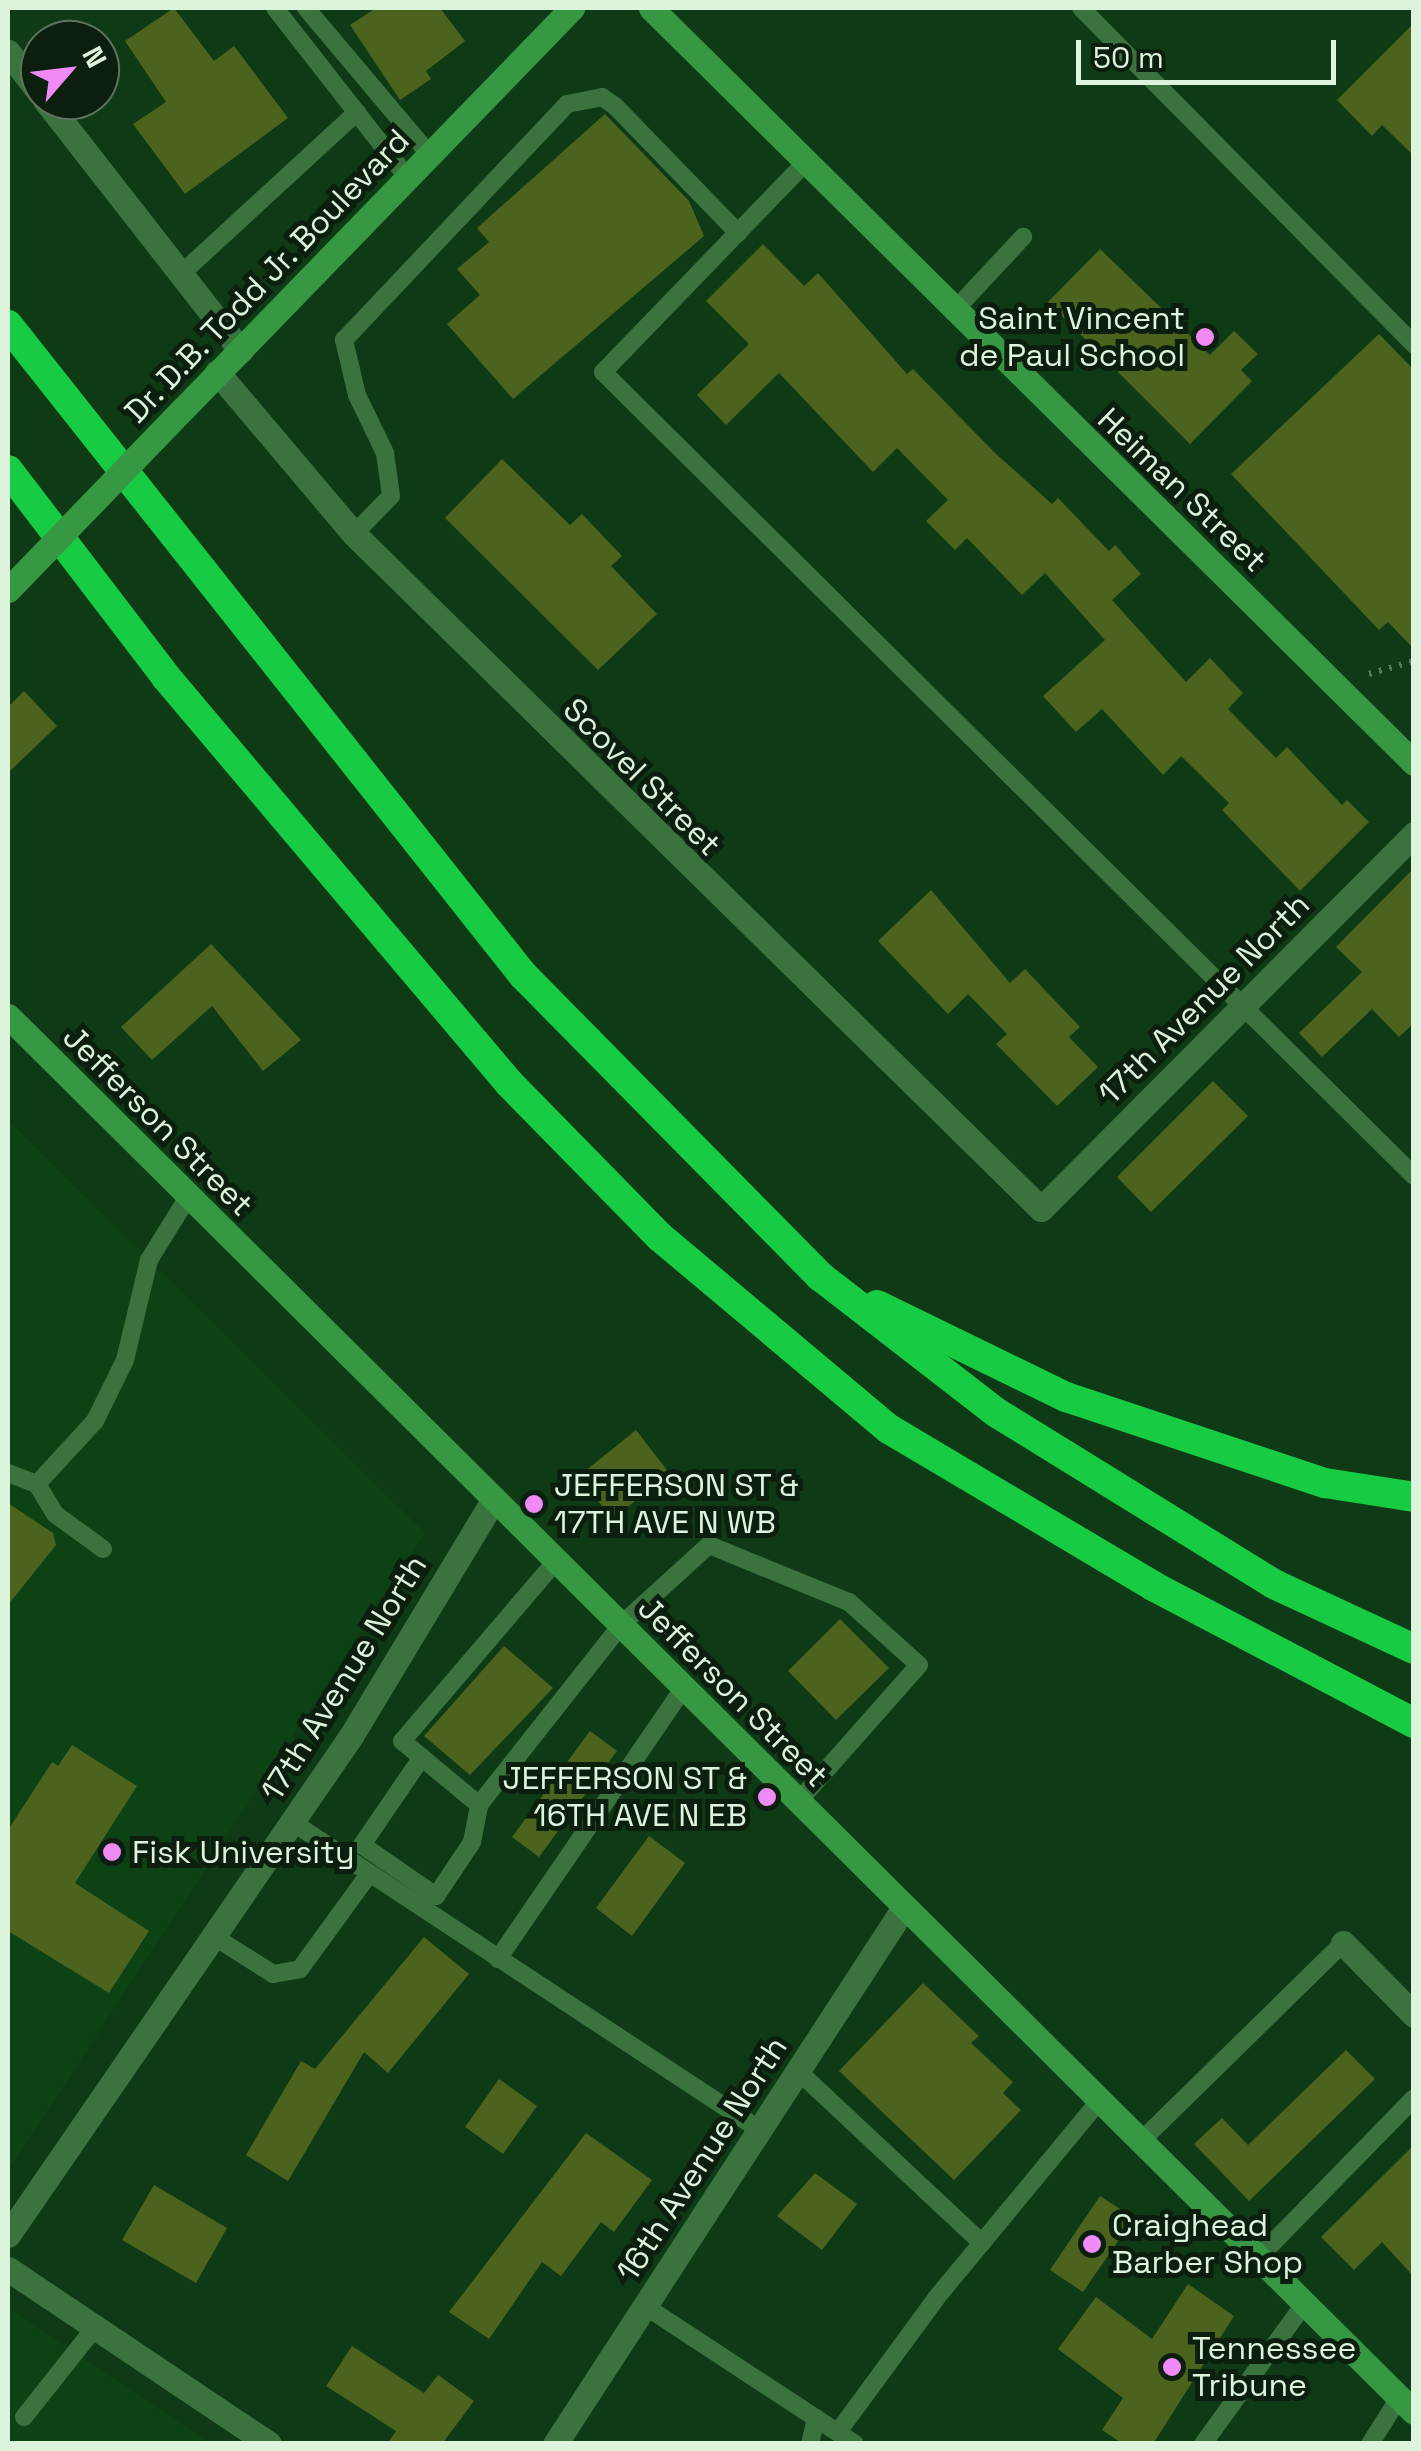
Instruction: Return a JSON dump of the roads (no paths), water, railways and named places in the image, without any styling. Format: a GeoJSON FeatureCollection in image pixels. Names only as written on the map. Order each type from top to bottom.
{"type":"FeatureCollection","features":[{"type":"Feature","properties":{"kind":"highway"},"geometry":{"type":"LineString","coordinates":[[8,325],[523,975],[821,1277],[997,1413],[1274,1584],[1414,1649]]}},
{"type":"Feature","properties":{"kind":"highway"},"geometry":{"type":"LineString","coordinates":[[8,470],[166,677],[510,1083],[660,1237],[889,1429],[1153,1586],[1414,1723]]}},
{"type":"Feature","properties":{"kind":"highway"},"geometry":{"type":"LineString","coordinates":[[821,1277],[1066,1397],[1325,1483],[1414,1497]]}},
{"type":"Feature","properties":{"kind":"main road","name":"Dr. D.B. Todd Jr. Boulevard"},"geometry":{"type":"LineString","coordinates":[[8,590],[572,8]]}},
{"type":"Feature","properties":{"kind":"main road","name":"Heiman Street"},"geometry":{"type":"LineString","coordinates":[[651,8],[953,312],[1414,762]]}},
{"type":"Feature","properties":{"kind":"main road","name":"Jefferson Street"},"geometry":{"type":"LineString","coordinates":[[8,1016],[1406,2405]]}},
{"type":"Feature","properties":{"kind":"street"},"geometry":{"type":"LineString","coordinates":[[61,120],[240,351]]}},
{"type":"Feature","properties":{"kind":"street","name":"Scovel Street"},"geometry":{"type":"LineString","coordinates":[[217,372],[354,534],[1041,1209]]}},
{"type":"Feature","properties":{"kind":"street","name":"17th Avenue North"},"geometry":{"type":"LineString","coordinates":[[1041,1209],[1414,834]]}},
{"type":"Feature","properties":{"kind":"street","name":"17th Avenue North"},"geometry":{"type":"LineString","coordinates":[[8,2235],[292,1822],[494,1499]]}},
{"type":"Feature","properties":{"kind":"street","name":"16th Avenue North"},"geometry":{"type":"LineString","coordinates":[[555,2444],[903,1909]]}},
{"type":"Feature","properties":{"kind":"street"},"geometry":{"type":"LineString","coordinates":[[1343,1944],[1414,2014]]}},
{"type":"Feature","properties":{"kind":"street"},"geometry":{"type":"LineString","coordinates":[[8,2270],[270,2444]]}},
{"type":"Feature","properties":{"kind":"lane"},"geometry":{"type":"LineString","coordinates":[[274,8],[408,178]]}},
{"type":"Feature","properties":{"kind":"lane"},"geometry":{"type":"LineString","coordinates":[[306,8],[430,156]]}},
{"type":"Feature","properties":{"kind":"lane"},"geometry":{"type":"LineString","coordinates":[[1081,8],[1414,345]]}},
{"type":"Feature","properties":{"kind":"lane"},"geometry":{"type":"LineString","coordinates":[[354,534],[391,496],[385,454],[357,395],[344,340],[567,104],[602,96],[738,233]]}},
{"type":"Feature","properties":{"kind":"lane"},"geometry":{"type":"LineString","coordinates":[[180,274],[356,112]]}},
{"type":"Feature","properties":{"kind":"lane"},"geometry":{"type":"LineString","coordinates":[[805,164],[604,372],[1414,1176]]}},
{"type":"Feature","properties":{"kind":"lane"},"geometry":{"type":"LineString","coordinates":[[953,312],[1023,236]]}},
{"type":"Feature","properties":{"kind":"lane"},"geometry":{"type":"LineString","coordinates":[[37,1484],[94,1421],[125,1360],[149,1260],[188,1197]]}},
{"type":"Feature","properties":{"kind":"lane"},"geometry":{"type":"LineString","coordinates":[[8,1474],[37,1484],[56,1514],[104,1549]]}},
{"type":"Feature","properties":{"kind":"lane"},"geometry":{"type":"LineString","coordinates":[[431,1904],[472,1842],[479,1805],[621,1626],[709,1545],[848,1602],[916,1660],[917,1671],[797,1803]]}},
{"type":"Feature","properties":{"kind":"lane"},"geometry":{"type":"LineString","coordinates":[[479,1805],[402,1741],[556,1561]]}},
{"type":"Feature","properties":{"kind":"lane"},"geometry":{"type":"LineString","coordinates":[[498,1958],[683,1688]]}},
{"type":"Feature","properties":{"kind":"lane"},"geometry":{"type":"LineString","coordinates":[[351,1862],[422,1758]]}},
{"type":"Feature","properties":{"kind":"lane"},"geometry":{"type":"LineString","coordinates":[[292,1822],[369,1874],[431,1904]]}},
{"type":"Feature","properties":{"kind":"lane"},"geometry":{"type":"LineString","coordinates":[[362,1845],[498,1958],[760,2130]]}},
{"type":"Feature","properties":{"kind":"lane"},"geometry":{"type":"LineString","coordinates":[[213,1936],[273,1974],[300,1968],[369,1874]]}},
{"type":"Feature","properties":{"kind":"lane"},"geometry":{"type":"LineString","coordinates":[[1140,2142],[1343,1944]]}},
{"type":"Feature","properties":{"kind":"lane"},"geometry":{"type":"LineString","coordinates":[[798,2071],[982,2242]]}},
{"type":"Feature","properties":{"kind":"lane"},"geometry":{"type":"LineString","coordinates":[[1258,2258],[1414,2098]]}},
{"type":"Feature","properties":{"kind":"lane"},"geometry":{"type":"LineString","coordinates":[[838,2432],[982,2242],[1098,2100]]}},
{"type":"Feature","properties":{"kind":"lane"},"geometry":{"type":"LineString","coordinates":[[1204,2444],[1304,2303]]}},
{"type":"Feature","properties":{"kind":"lane"},"geometry":{"type":"LineString","coordinates":[[645,2306],[855,2444]]}},
{"type":"Feature","properties":{"kind":"lane"},"geometry":{"type":"LineString","coordinates":[[24,2416],[96,2326]]}},
{"type":"Feature","properties":{"kind":"lane"},"geometry":{"type":"LineString","coordinates":[[1370,2444],[1406,2405]]}},
{"type":"Feature","properties":{"kind":"lane"},"geometry":{"type":"LineString","coordinates":[[810,2444],[816,2418]]}},
{"type":"Feature","properties":{"kind":"place","name":"Saint Vincent de Paul School"},"geometry":{"type":"Point","coordinates":[1205,337]}},
{"type":"Feature","properties":{"kind":"place","name":"JEFFERSON ST & 17TH AVE N WB"},"geometry":{"type":"Point","coordinates":[534,1504]}},
{"type":"Feature","properties":{"kind":"place","name":"JEFFERSON ST & 16TH AVE N EB"},"geometry":{"type":"Point","coordinates":[767,1797]}},
{"type":"Feature","properties":{"kind":"place","name":"Fisk University"},"geometry":{"type":"Point","coordinates":[112,1852]}},
{"type":"Feature","properties":{"kind":"place","name":"Craighead Barber Shop"},"geometry":{"type":"Point","coordinates":[1092,2244]}},
{"type":"Feature","properties":{"kind":"place","name":"Tennessee Tribune"},"geometry":{"type":"Point","coordinates":[1172,2367]}}]}
